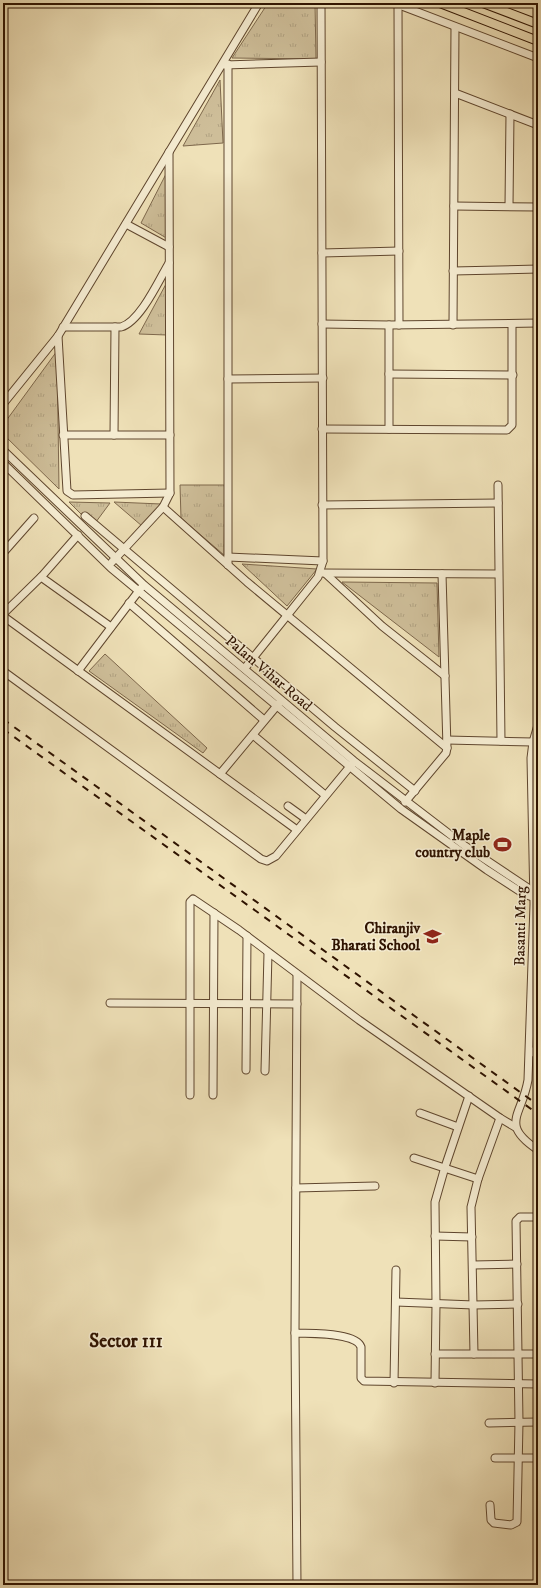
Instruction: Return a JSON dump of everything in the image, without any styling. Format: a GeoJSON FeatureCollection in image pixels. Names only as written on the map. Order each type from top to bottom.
{"type":"FeatureCollection","features":[{"type":"Feature","properties":{"kind":"main road"},"geometry":{"type":"LineString","coordinates":[[440,3],[538,41]]}},
{"type":"Feature","properties":{"kind":"main road"},"geometry":{"type":"LineString","coordinates":[[484,3],[538,24]]}},
{"type":"Feature","properties":{"kind":"street"},"geometry":{"type":"LineString","coordinates":[[3,404],[58,336],[169,152],[225,65],[259,3]]}},
{"type":"Feature","properties":{"kind":"street"},"geometry":{"type":"LineString","coordinates":[[245,668],[323,574],[321,3]]}},
{"type":"Feature","properties":{"kind":"street"},"geometry":{"type":"LineString","coordinates":[[399,325],[396,4],[538,58]]}},
{"type":"Feature","properties":{"kind":"street"},"geometry":{"type":"LineString","coordinates":[[453,325],[455,27]]}},
{"type":"Feature","properties":{"kind":"street"},"geometry":{"type":"LineString","coordinates":[[225,65],[321,62]]}},
{"type":"Feature","properties":{"kind":"street"},"geometry":{"type":"LineString","coordinates":[[225,65],[228,565]]}},
{"type":"Feature","properties":{"kind":"street"},"geometry":{"type":"LineString","coordinates":[[455,93],[538,125]]}},
{"type":"Feature","properties":{"kind":"street"},"geometry":{"type":"LineString","coordinates":[[509,206],[510,114]]}},
{"type":"Feature","properties":{"kind":"street"},"geometry":{"type":"LineString","coordinates":[[109,566],[163,507],[170,493],[169,152]]}},
{"type":"Feature","properties":{"kind":"street"},"geometry":{"type":"LineString","coordinates":[[454,206],[538,207]]}},
{"type":"Feature","properties":{"kind":"street"},"geometry":{"type":"LineString","coordinates":[[126,224],[169,247]]}},
{"type":"Feature","properties":{"kind":"street"},"geometry":{"type":"LineString","coordinates":[[322,253],[399,251]]}},
{"type":"Feature","properties":{"kind":"street"},"geometry":{"type":"LineString","coordinates":[[63,327],[126,326],[133,320],[170,262]]}},
{"type":"Feature","properties":{"kind":"street"},"geometry":{"type":"LineString","coordinates":[[453,271],[538,269]]}},
{"type":"Feature","properties":{"kind":"street"},"geometry":{"type":"LineString","coordinates":[[322,324],[453,325],[538,323]]}},
{"type":"Feature","properties":{"kind":"street"},"geometry":{"type":"LineString","coordinates":[[322,429],[507,430],[512,425],[512,324]]}},
{"type":"Feature","properties":{"kind":"street"},"geometry":{"type":"LineString","coordinates":[[389,325],[389,429]]}},
{"type":"Feature","properties":{"kind":"street"},"geometry":{"type":"LineString","coordinates":[[114,435],[115,327]]}},
{"type":"Feature","properties":{"kind":"street"},"geometry":{"type":"LineString","coordinates":[[58,336],[66,488],[70,494],[170,493]]}},
{"type":"Feature","properties":{"kind":"street"},"geometry":{"type":"LineString","coordinates":[[389,374],[513,375]]}},
{"type":"Feature","properties":{"kind":"street"},"geometry":{"type":"LineString","coordinates":[[228,379],[323,378]]}},
{"type":"Feature","properties":{"kind":"street"},"geometry":{"type":"LineString","coordinates":[[63,436],[170,435]]}},
{"type":"Feature","properties":{"kind":"street","name":"Palam Vihar Road"},"geometry":{"type":"LineString","coordinates":[[3,450],[116,559],[141,588],[280,703],[351,764],[400,809],[524,894],[536,898]]}},
{"type":"Feature","properties":{"kind":"street","name":"Palam Vihar Road"},"geometry":{"type":"LineString","coordinates":[[3,463],[109,566],[141,588],[245,668],[280,703]]}},
{"type":"Feature","properties":{"kind":"street"},"geometry":{"type":"LineString","coordinates":[[498,485],[501,741]]}},
{"type":"Feature","properties":{"kind":"street"},"geometry":{"type":"LineString","coordinates":[[322,505],[498,503]]}},
{"type":"Feature","properties":{"kind":"street"},"geometry":{"type":"LineString","coordinates":[[163,507],[288,616],[447,748]]}},
{"type":"Feature","properties":{"kind":"street"},"geometry":{"type":"LineString","coordinates":[[85,516],[124,551],[415,791]]}},
{"type":"Feature","properties":{"kind":"street"},"geometry":{"type":"LineString","coordinates":[[3,553],[34,518]]}},
{"type":"Feature","properties":{"kind":"street"},"geometry":{"type":"LineString","coordinates":[[78,536],[41,577],[3,615],[297,830]]}},
{"type":"Feature","properties":{"kind":"street"},"geometry":{"type":"LineString","coordinates":[[228,557],[323,560]]}},
{"type":"Feature","properties":{"kind":"street"},"geometry":{"type":"LineString","coordinates":[[323,574],[498,574]]}},
{"type":"Feature","properties":{"kind":"street"},"geometry":{"type":"LineString","coordinates":[[323,574],[382,626],[445,676]]}},
{"type":"Feature","properties":{"kind":"street"},"geometry":{"type":"LineString","coordinates":[[405,802],[446,753],[447,748],[442,574]]}},
{"type":"Feature","properties":{"kind":"street"},"geometry":{"type":"LineString","coordinates":[[41,577],[111,627]]}},
{"type":"Feature","properties":{"kind":"street"},"geometry":{"type":"LineString","coordinates":[[78,671],[141,588]]}},
{"type":"Feature","properties":{"kind":"street"},"geometry":{"type":"LineString","coordinates":[[129,603],[264,720]]}},
{"type":"Feature","properties":{"kind":"street"},"geometry":{"type":"LineString","coordinates":[[3,671],[261,859],[267,861],[274,859],[351,764]]}},
{"type":"Feature","properties":{"kind":"street"},"geometry":{"type":"LineString","coordinates":[[220,774],[264,720],[280,703]]}},
{"type":"Feature","properties":{"kind":"street","name":"Basanti Marg"},"geometry":{"type":"LineString","coordinates":[[516,1127],[516,1116],[527,1086],[530,1050],[536,898],[531,758],[533,742],[538,725]]}},
{"type":"Feature","properties":{"kind":"street"},"geometry":{"type":"LineString","coordinates":[[253,735],[325,795]]}},
{"type":"Feature","properties":{"kind":"street"},"geometry":{"type":"LineString","coordinates":[[447,740],[533,742]]}},
{"type":"Feature","properties":{"kind":"street","name":"Palam Vihar Road"},"geometry":{"type":"LineString","coordinates":[[351,764],[528,888],[536,898]]}},
{"type":"Feature","properties":{"kind":"street"},"geometry":{"type":"LineString","coordinates":[[288,806],[306,818]]}},
{"type":"Feature","properties":{"kind":"street"},"geometry":{"type":"LineString","coordinates":[[190,1095],[191,900],[194,900],[247,936],[359,1020],[500,1118],[516,1127],[517,1133],[538,1150]]}},
{"type":"Feature","properties":{"kind":"street"},"geometry":{"type":"LineString","coordinates":[[213,1094],[214,913]]}},
{"type":"Feature","properties":{"kind":"street"},"geometry":{"type":"LineString","coordinates":[[246,1070],[245,1004],[247,936]]}},
{"type":"Feature","properties":{"kind":"street"},"geometry":{"type":"LineString","coordinates":[[265,1071],[268,953]]}},
{"type":"Feature","properties":{"kind":"street"},"geometry":{"type":"LineString","coordinates":[[297,975],[295,1333],[297,1585]]}},
{"type":"Feature","properties":{"kind":"street"},"geometry":{"type":"LineString","coordinates":[[110,1003],[297,1004]]}},
{"type":"Feature","properties":{"kind":"street"},"geometry":{"type":"LineString","coordinates":[[530,1050],[538,1056]]}},
{"type":"Feature","properties":{"kind":"street"},"geometry":{"type":"LineString","coordinates":[[435,1383],[436,1194],[469,1096]]}},
{"type":"Feature","properties":{"kind":"street"},"geometry":{"type":"LineString","coordinates":[[420,1113],[458,1127]]}},
{"type":"Feature","properties":{"kind":"street"},"geometry":{"type":"LineString","coordinates":[[474,1354],[471,1207],[478,1179],[500,1118]]}},
{"type":"Feature","properties":{"kind":"street"},"geometry":{"type":"LineString","coordinates":[[414,1158],[478,1179]]}},
{"type":"Feature","properties":{"kind":"street"},"geometry":{"type":"LineString","coordinates":[[296,1188],[375,1186]]}},
{"type":"Feature","properties":{"kind":"street"},"geometry":{"type":"LineString","coordinates":[[490,1505],[492,1520],[494,1523],[511,1525],[517,1522],[519,1458],[519,1354],[516,1221],[520,1217],[538,1217]]}},
{"type":"Feature","properties":{"kind":"street"},"geometry":{"type":"LineString","coordinates":[[435,1236],[472,1237]]}},
{"type":"Feature","properties":{"kind":"street"},"geometry":{"type":"LineString","coordinates":[[473,1265],[517,1264]]}},
{"type":"Feature","properties":{"kind":"street"},"geometry":{"type":"LineString","coordinates":[[394,1383],[396,1270]]}},
{"type":"Feature","properties":{"kind":"street"},"geometry":{"type":"LineString","coordinates":[[396,1302],[474,1305],[518,1304]]}},
{"type":"Feature","properties":{"kind":"street"},"geometry":{"type":"LineString","coordinates":[[295,1333],[342,1336],[359,1342],[361,1347],[362,1380],[394,1383],[538,1384]]}},
{"type":"Feature","properties":{"kind":"street"},"geometry":{"type":"LineString","coordinates":[[435,1354],[538,1354]]}},
{"type":"Feature","properties":{"kind":"street"},"geometry":{"type":"LineString","coordinates":[[489,1423],[538,1422]]}},
{"type":"Feature","properties":{"kind":"street"},"geometry":{"type":"LineString","coordinates":[[495,1458],[538,1458]]}},
{"type":"Feature","properties":{"kind":"green space"},"geometry":{"type":"Polygon","coordinates":[[[268,3],[315,3],[316,59],[232,58],[268,3]]]}},
{"type":"Feature","properties":{"kind":"green space"},"geometry":{"type":"Polygon","coordinates":[[[220,80],[223,143],[183,146],[220,80]]]}},
{"type":"Feature","properties":{"kind":"green space"},"geometry":{"type":"Polygon","coordinates":[[[166,174],[168,239],[141,223],[166,174]]]}},
{"type":"Feature","properties":{"kind":"green space"},"geometry":{"type":"Polygon","coordinates":[[[166,284],[167,335],[139,334],[166,284]]]}},
{"type":"Feature","properties":{"kind":"green space"},"geometry":{"type":"Polygon","coordinates":[[[57,351],[59,489],[3,434],[3,425],[57,351]]]}},
{"type":"Feature","properties":{"kind":"green space"},"geometry":{"type":"Polygon","coordinates":[[[180,485],[225,485],[224,555],[181,518],[180,485]]]}},
{"type":"Feature","properties":{"kind":"green space"},"geometry":{"type":"Polygon","coordinates":[[[69,502],[110,503],[93,526],[69,502]]]}},
{"type":"Feature","properties":{"kind":"green space"},"geometry":{"type":"Polygon","coordinates":[[[114,502],[161,504],[142,526],[114,502]]]}},
{"type":"Feature","properties":{"kind":"green space"},"geometry":{"type":"Polygon","coordinates":[[[242,564],[317,569],[287,606],[242,564]]]}},
{"type":"Feature","properties":{"kind":"green space"},"geometry":{"type":"Polygon","coordinates":[[[342,582],[437,583],[439,657],[342,582]]]}},
{"type":"Feature","properties":{"kind":"green space"},"geometry":{"type":"Polygon","coordinates":[[[105,654],[207,748],[203,753],[89,671],[105,654]]]}},
{"type":"Feature","properties":{"kind":"railway"},"geometry":{"type":"LineString","coordinates":[[3,719],[538,1105]]}},
{"type":"Feature","properties":{"kind":"railway"},"geometry":{"type":"LineString","coordinates":[[3,729],[538,1114]]}},
{"type":"Feature","properties":{"kind":"place","name":"Maple country club"},"geometry":{"type":"Point","coordinates":[503,844]}},
{"type":"Feature","properties":{"kind":"place","name":"Chiranjiv Bharati School"},"geometry":{"type":"Point","coordinates":[433,937]}},
{"type":"Feature","properties":{"kind":"district","name":"Sector 111"},"geometry":{"type":"Point","coordinates":[126,1340]}}]}
